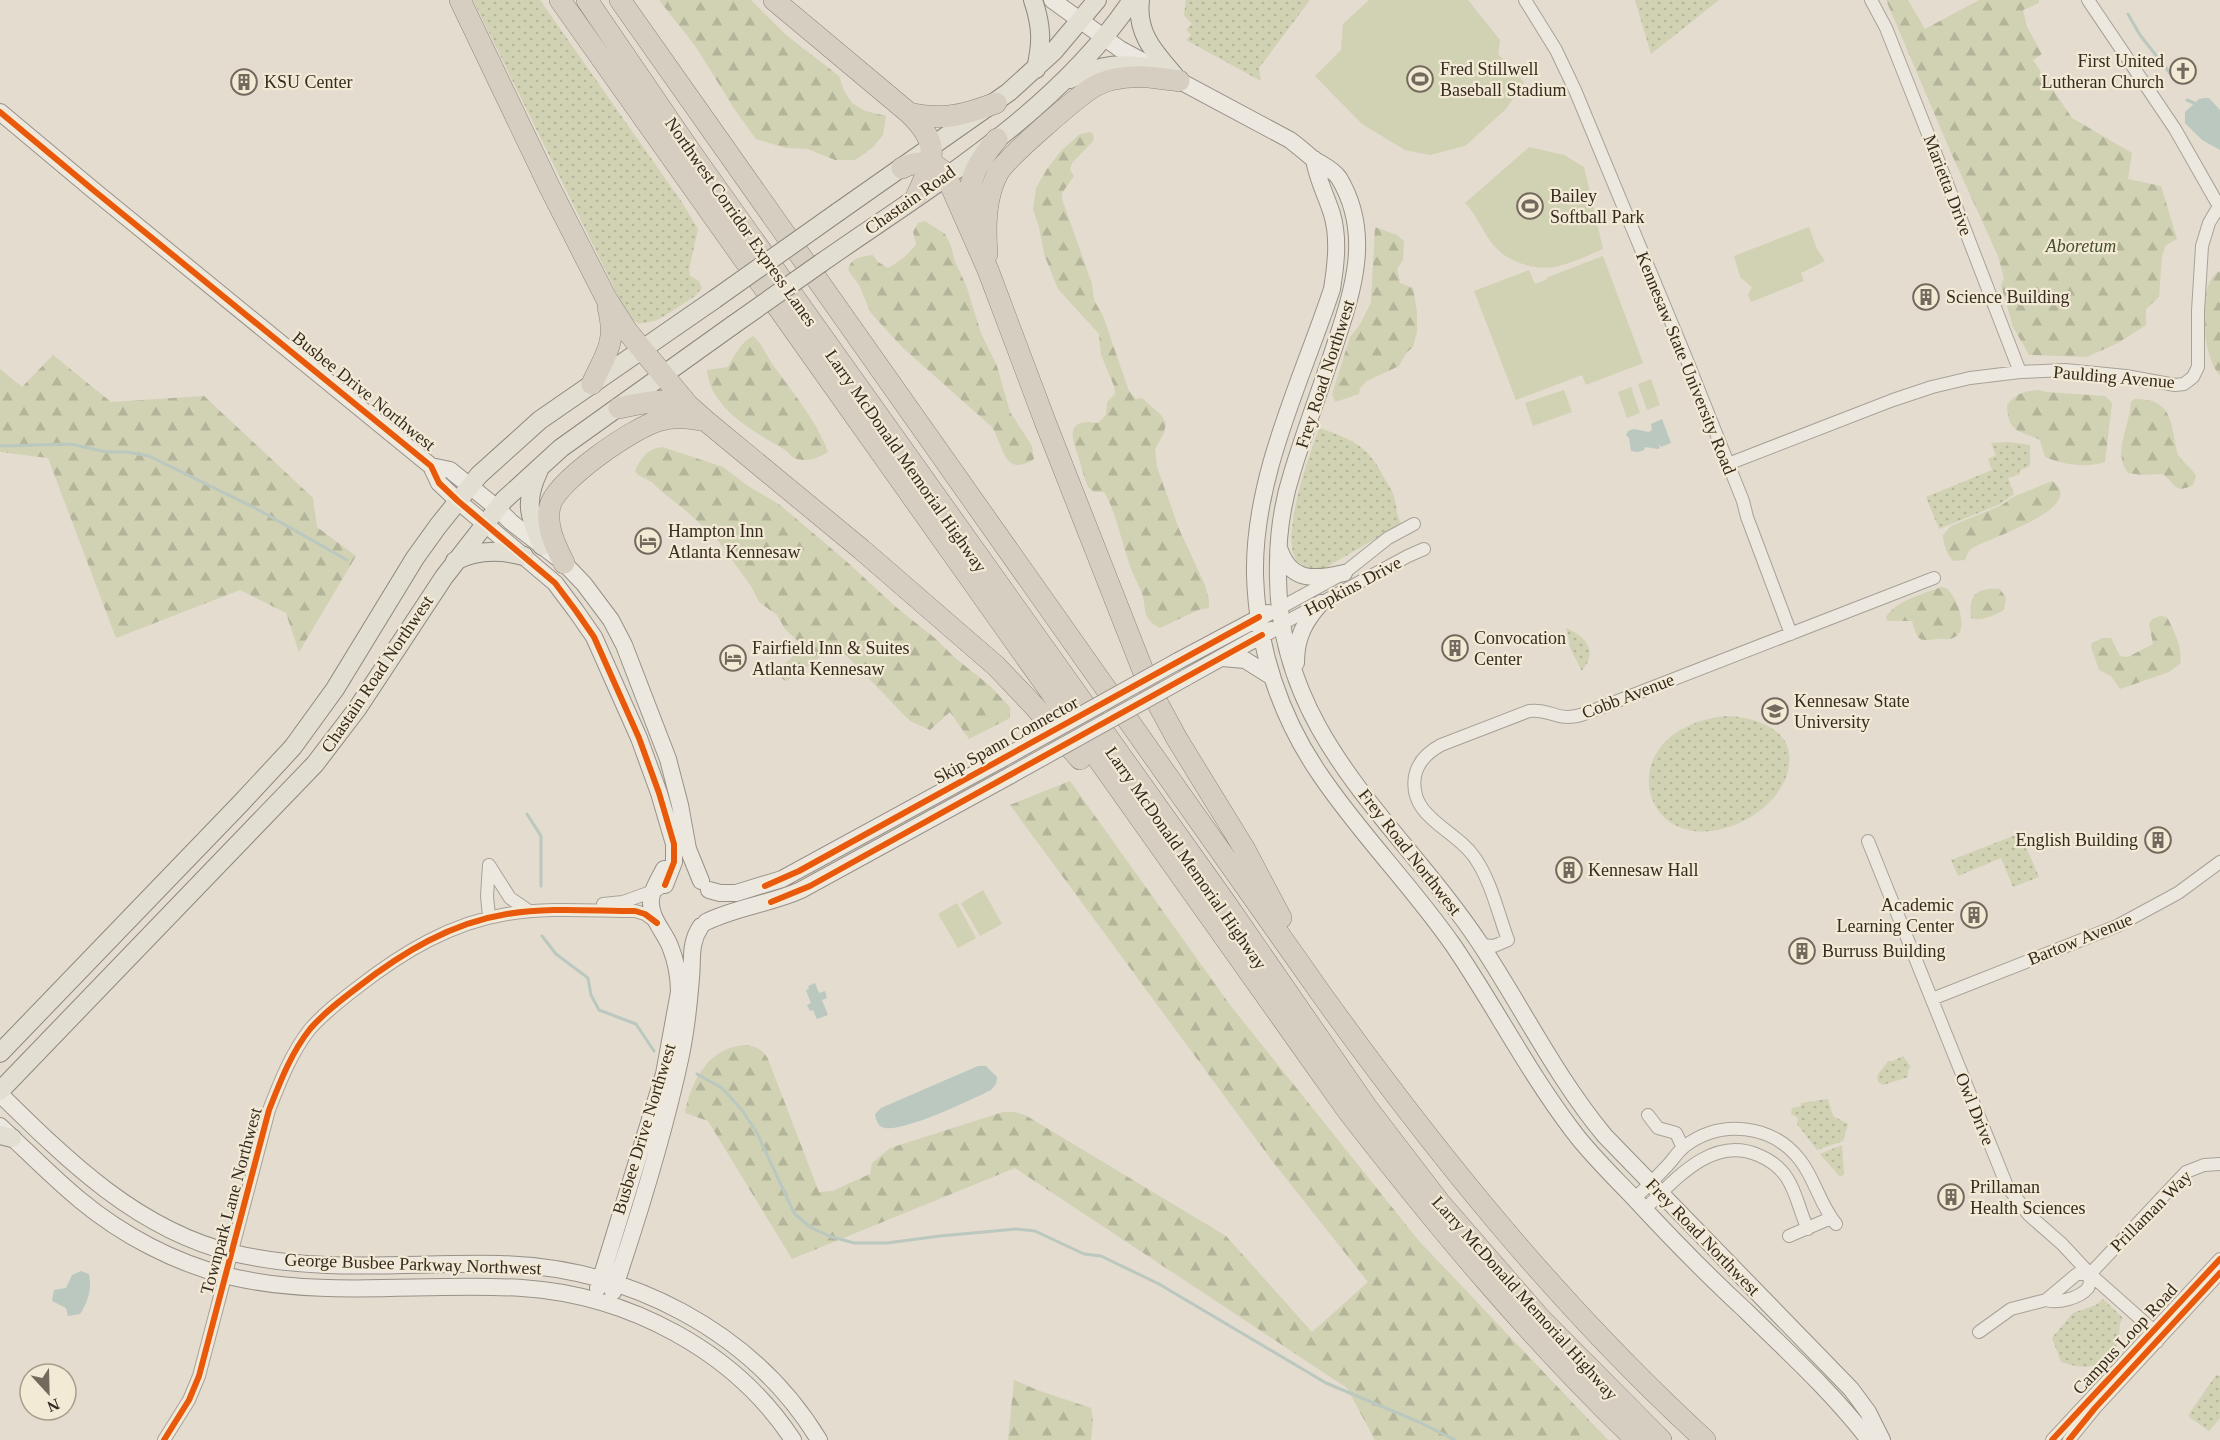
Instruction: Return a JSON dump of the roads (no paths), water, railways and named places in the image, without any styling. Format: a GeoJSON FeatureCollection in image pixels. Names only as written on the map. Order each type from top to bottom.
{"type":"FeatureCollection","features":[{"type":"Feature","properties":{"kind":"highway"},"geometry":{"type":"LineString","coordinates":[[460,0],[549,186],[606,298],[627,331],[688,405],[861,549],[996,666],[1035,707],[1087,768],[1145,828]]}},
{"type":"Feature","properties":{"kind":"highway","name":"Larry McDonald Memorial Highway"},"geometry":{"type":"LineString","coordinates":[[560,0],[1309,1058],[1417,1200],[1480,1276],[1547,1351],[1636,1440]]}},
{"type":"Feature","properties":{"kind":"highway","name":"Northwest Corridor Express Lanes"},"geometry":{"type":"LineString","coordinates":[[587,0],[690,151],[1225,902],[1368,1109],[1440,1203],[1532,1309],[1661,1440]]}},
{"type":"Feature","properties":{"kind":"highway","name":"Larry McDonald Memorial Highway"},"geometry":{"type":"LineString","coordinates":[[620,0],[1322,995],[1408,1113],[1524,1255],[1612,1349],[1705,1440]]}},
{"type":"Feature","properties":{"kind":"highway"},"geometry":{"type":"LineString","coordinates":[[774,0],[909,113],[925,131],[936,162],[970,225],[1151,691],[1244,848],[1322,995]]}},
{"type":"Feature","properties":{"kind":"highway"},"geometry":{"type":"LineString","coordinates":[[988,270],[987,206],[994,182],[1004,164],[1096,85],[1114,79],[1146,76],[1179,81]]}},
{"type":"Feature","properties":{"kind":"highway"},"geometry":{"type":"LineString","coordinates":[[909,113],[943,118],[966,114],[996,103]]}},
{"type":"Feature","properties":{"kind":"highway"},"geometry":{"type":"LineString","coordinates":[[970,225],[969,192],[972,177],[977,165],[997,139]]}},
{"type":"Feature","properties":{"kind":"highway"},"geometry":{"type":"LineString","coordinates":[[902,168],[917,163],[936,162]]}},
{"type":"Feature","properties":{"kind":"highway"},"geometry":{"type":"LineString","coordinates":[[917,195],[936,162]]}},
{"type":"Feature","properties":{"kind":"highway"},"geometry":{"type":"LineString","coordinates":[[592,384],[611,343],[611,319],[606,298]]}},
{"type":"Feature","properties":{"kind":"highway"},"geometry":{"type":"LineString","coordinates":[[619,408],[663,401],[688,405]]}},
{"type":"Feature","properties":{"kind":"highway"},"geometry":{"type":"LineString","coordinates":[[564,563],[555,545],[549,520],[552,500],[564,484],[625,437],[649,423],[663,419],[683,418],[706,421]]}},
{"type":"Feature","properties":{"kind":"main road"},"geometry":{"type":"LineString","coordinates":[[1033,0],[1042,36],[1036,69]]}},
{"type":"Feature","properties":{"kind":"main road","name":"Frey Road Northwest"},"geometry":{"type":"LineString","coordinates":[[1052,0],[1103,38],[1290,140],[1337,175],[1355,226],[1357,264],[1347,308],[1289,482],[1281,518],[1278,548],[1281,616],[1288,656],[1310,713],[1332,751],[1481,945],[1575,1099],[1605,1136],[1851,1389],[1868,1412],[1881,1440]]}},
{"type":"Feature","properties":{"kind":"main road","name":"Chastain Road"},"geometry":{"type":"LineString","coordinates":[[936,162],[996,103],[1036,69],[1081,21],[1097,0]]}},
{"type":"Feature","properties":{"kind":"main road","name":"Chastain Road"},"geometry":{"type":"LineString","coordinates":[[936,162],[997,139],[1063,83],[1103,38],[1132,0]]}},
{"type":"Feature","properties":{"kind":"main road"},"geometry":{"type":"LineString","coordinates":[[1140,0],[1140,23],[1145,39],[1179,81]]}},
{"type":"Feature","properties":{"kind":"main road"},"geometry":{"type":"LineString","coordinates":[[1063,83],[1087,71],[1114,64],[1157,69]]}},
{"type":"Feature","properties":{"kind":"main road","name":"Busbee Drive Northwest"},"geometry":{"type":"LineString","coordinates":[[0,112],[431,466],[440,483],[458,501],[555,584],[594,637],[644,749],[671,837],[661,887]]}},
{"type":"Feature","properties":{"kind":"main road","name":"Frey Road Northwest"},"geometry":{"type":"LineString","coordinates":[[1314,159],[1317,178],[1332,214],[1336,247],[1332,289],[1285,420],[1264,492],[1258,526],[1256,558],[1262,636],[1272,677],[1290,723],[1320,775],[1452,943],[1574,1132],[1722,1289],[1832,1394],[1869,1440]]}},
{"type":"Feature","properties":{"kind":"main road","name":"Chastain Road"},"geometry":{"type":"LineString","coordinates":[[643,349],[902,168]]}},
{"type":"Feature","properties":{"kind":"main road","name":"Chastain Road"},"geometry":{"type":"LineString","coordinates":[[664,374],[917,195]]}},
{"type":"Feature","properties":{"kind":"main road","name":"Chastain Road Northwest"},"geometry":{"type":"LineString","coordinates":[[0,1053],[293,747],[335,688],[415,558],[470,486],[516,439],[643,349]]}},
{"type":"Feature","properties":{"kind":"main road","name":"Chastain Road Northwest"},"geometry":{"type":"LineString","coordinates":[[0,1093],[315,764],[357,709],[455,561],[497,508],[561,448],[664,374]]}},
{"type":"Feature","properties":{"kind":"main road"},"geometry":{"type":"LineString","coordinates":[[541,465],[531,490],[529,510],[542,546]]}},
{"type":"Feature","properties":{"kind":"main road","name":"Busbee Drive Northwest"},"geometry":{"type":"LineString","coordinates":[[431,466],[450,470],[564,563],[611,620],[624,645],[668,759],[688,849],[702,879]]}},
{"type":"Feature","properties":{"kind":"main road"},"geometry":{"type":"LineString","coordinates":[[1278,548],[1285,564],[1299,575],[1317,578],[1344,573]]}},
{"type":"Feature","properties":{"kind":"main road"},"geometry":{"type":"LineString","coordinates":[[455,561],[468,555],[485,552],[507,552],[525,556]]}},
{"type":"Feature","properties":{"kind":"main road"},"geometry":{"type":"LineString","coordinates":[[1296,679],[1299,633],[1321,603]]}},
{"type":"Feature","properties":{"kind":"main road","name":"Skip Spann Connector"},"geometry":{"type":"LineString","coordinates":[[702,879],[728,894],[765,886],[800,871],[1259,617],[1281,616]]}},
{"type":"Feature","properties":{"kind":"main road","name":"Skip Spann Connector"},"geometry":{"type":"LineString","coordinates":[[708,921],[737,909],[781,899],[810,886],[1262,636],[1281,616]]}},
{"type":"Feature","properties":{"kind":"main road"},"geometry":{"type":"LineString","coordinates":[[1217,661],[1245,660],[1272,677]]}},
{"type":"Feature","properties":{"kind":"main road"},"geometry":{"type":"LineString","coordinates":[[657,923],[651,905],[661,887],[676,878],[682,876],[702,879],[747,891]]}},
{"type":"Feature","properties":{"kind":"main road"},"geometry":{"type":"LineString","coordinates":[[661,887],[658,902],[664,921],[681,930],[688,930],[708,921],[712,910],[712,896],[702,879]]}},
{"type":"Feature","properties":{"kind":"main road","name":"Busbee Drive Northwest"},"geometry":{"type":"LineString","coordinates":[[608,1280],[660,1140],[685,1030],[692,975],[708,921]]}},
{"type":"Feature","properties":{"kind":"main road","name":"Busbee Drive Northwest"},"geometry":{"type":"LineString","coordinates":[[602,1303],[632,1173],[659,1092],[670,1050],[678,1001],[679,980],[671,947],[657,923]]}},
{"type":"Feature","properties":{"kind":"main road","name":"George Busbee Parkway Northwest"},"geometry":{"type":"LineString","coordinates":[[0,1093],[78,1169],[129,1207],[175,1232],[232,1253],[291,1263],[321,1265],[533,1266],[608,1280],[668,1304],[716,1332],[761,1368],[781,1389],[819,1440]]}},
{"type":"Feature","properties":{"kind":"main road","name":"George Busbee Parkway Northwest"},"geometry":{"type":"LineString","coordinates":[[4,1133],[71,1193],[120,1229],[164,1252],[227,1275],[278,1284],[323,1287],[523,1288],[568,1294],[602,1303],[676,1333],[698,1346],[746,1386],[771,1411],[793,1440]]}},
{"type":"Feature","properties":{"kind":"street","name":"Kennesaw State University Road"},"geometry":{"type":"LineString","coordinates":[[1525,0],[1556,50],[1575,90],[1743,501],[1791,633]]}},
{"type":"Feature","properties":{"kind":"street","name":"Marietta Drive"},"geometry":{"type":"LineString","coordinates":[[1871,0],[1886,28],[2020,372]]}},
{"type":"Feature","properties":{"kind":"street"},"geometry":{"type":"LineString","coordinates":[[2088,0],[2175,129],[2219,207]]}},
{"type":"Feature","properties":{"kind":"street","name":"Paulding Avenue"},"geometry":{"type":"LineString","coordinates":[[1728,464],[1920,391],[1970,378],[2065,370],[2099,372],[2175,385],[2184,384],[2196,373],[2199,364],[2198,311],[2202,246],[2209,223],[2219,207]]}},
{"type":"Feature","properties":{"kind":"street","name":"Hopkins Drive"},"geometry":{"type":"LineString","coordinates":[[1281,616],[1344,573],[1388,538],[1414,524]]}},
{"type":"Feature","properties":{"kind":"street","name":"Hopkins Drive"},"geometry":{"type":"LineString","coordinates":[[1281,616],[1321,603],[1424,549]]}},
{"type":"Feature","properties":{"kind":"street","name":"Cobb Avenue"},"geometry":{"type":"LineString","coordinates":[[1481,945],[1494,946],[1508,940],[1475,858],[1459,839],[1426,814],[1418,802],[1415,779],[1418,767],[1424,758],[1441,745],[1529,711],[1539,711],[1561,718],[1584,714],[1934,578]]}},
{"type":"Feature","properties":{"kind":"street","name":"Owl Drive"},"geometry":{"type":"LineString","coordinates":[[1868,841],[2007,1186],[2030,1215],[2155,1336]]}},
{"type":"Feature","properties":{"kind":"street"},"geometry":{"type":"LineString","coordinates":[[489,917],[487,896],[489,862],[510,898],[529,911]]}},
{"type":"Feature","properties":{"kind":"street","name":"Bartow Avenue"},"geometry":{"type":"LineString","coordinates":[[1932,999],[2117,926],[2178,893],[2220,862]]}},
{"type":"Feature","properties":{"kind":"street","name":"Townpark Lane Northwest"},"geometry":{"type":"LineString","coordinates":[[570,910],[623,902],[661,887]]}},
{"type":"Feature","properties":{"kind":"street","name":"Townpark Lane Northwest"},"geometry":{"type":"LineString","coordinates":[[164,1440],[189,1400],[199,1376],[269,1110],[291,1057],[325,1013],[400,957],[428,940],[460,926],[489,917],[529,911],[635,911],[645,914],[657,923]]}},
{"type":"Feature","properties":{"kind":"street"},"geometry":{"type":"LineString","coordinates":[[1648,1115],[1658,1128],[1676,1133],[1683,1148]]}},
{"type":"Feature","properties":{"kind":"street"},"geometry":{"type":"LineString","coordinates":[[1640,1204],[1656,1188],[1683,1148],[1697,1138],[1723,1130],[1745,1129],[1771,1136],[1785,1144],[1800,1160],[1810,1176],[1818,1198],[1834,1221],[1789,1236]]}},
{"type":"Feature","properties":{"kind":"street"},"geometry":{"type":"LineString","coordinates":[[1656,1188],[1707,1156],[1727,1149],[1746,1150],[1766,1158],[1783,1172],[1791,1185],[1808,1229]]}},
{"type":"Feature","properties":{"kind":"street","name":"Prillaman Way"},"geometry":{"type":"LineString","coordinates":[[1979,1332],[2011,1309],[2046,1300],[2053,1303],[2062,1301],[2086,1290],[2089,1287],[2090,1274],[2186,1172],[2202,1165],[2220,1164]]}},
{"type":"Feature","properties":{"kind":"street","name":"Campus Loop Road"},"geometry":{"type":"LineString","coordinates":[[2069,1440],[2220,1258]]}},
{"type":"Feature","properties":{"kind":"street","name":"Campus Loop Road"},"geometry":{"type":"LineString","coordinates":[[2052,1440],[2220,1273]]}},
{"type":"Feature","properties":{"kind":"waterway"},"geometry":{"type":"LineString","coordinates":[[2128,14],[2140,35],[2177,82]]}},
{"type":"Feature","properties":{"kind":"waterway"},"geometry":{"type":"LineString","coordinates":[[2187,100],[2194,103]]}},
{"type":"Feature","properties":{"kind":"waterway"},"geometry":{"type":"LineString","coordinates":[[0,446],[71,444],[106,452],[127,452],[149,456],[257,509],[347,560]]}},
{"type":"Feature","properties":{"kind":"waterway"},"geometry":{"type":"LineString","coordinates":[[527,814],[541,836],[541,886]]}},
{"type":"Feature","properties":{"kind":"waterway"},"geometry":{"type":"LineString","coordinates":[[542,936],[556,954],[588,978],[591,995],[599,1010],[636,1024],[654,1051]]}},
{"type":"Feature","properties":{"kind":"waterway"},"geometry":{"type":"LineString","coordinates":[[697,1074],[722,1088],[742,1110],[757,1133],[794,1213],[810,1227],[829,1236],[854,1243],[887,1243],[1016,1229],[1035,1231],[1084,1254],[1101,1256],[1159,1284],[1326,1383],[1419,1422],[1455,1440]]}},
{"type":"Feature","properties":{"kind":"place","name":"First United Lutheran Church"},"geometry":{"type":"Point","coordinates":[2183,71]}},
{"type":"Feature","properties":{"kind":"place","name":"Fred Stillwell Baseball Stadium"},"geometry":{"type":"Point","coordinates":[1420,79]}},
{"type":"Feature","properties":{"kind":"place","name":"KSU Center"},"geometry":{"type":"Point","coordinates":[244,82]}},
{"type":"Feature","properties":{"kind":"place","name":"Bailey Softball Park"},"geometry":{"type":"Point","coordinates":[1530,206]}},
{"type":"Feature","properties":{"kind":"place","name":"Science Building"},"geometry":{"type":"Point","coordinates":[1926,297]}},
{"type":"Feature","properties":{"kind":"place","name":"Hampton Inn Atlanta Kennesaw"},"geometry":{"type":"Point","coordinates":[648,541]}},
{"type":"Feature","properties":{"kind":"place","name":"Convocation Center"},"geometry":{"type":"Point","coordinates":[1455,648]}},
{"type":"Feature","properties":{"kind":"place","name":"Fairfield Inn & Suites Atlanta Kennesaw"},"geometry":{"type":"Point","coordinates":[733,658]}},
{"type":"Feature","properties":{"kind":"place","name":"Kennesaw State University"},"geometry":{"type":"Point","coordinates":[1775,711]}},
{"type":"Feature","properties":{"kind":"place","name":"English Building"},"geometry":{"type":"Point","coordinates":[2158,840]}},
{"type":"Feature","properties":{"kind":"place","name":"Kennesaw Hall"},"geometry":{"type":"Point","coordinates":[1569,870]}},
{"type":"Feature","properties":{"kind":"place","name":"Academic Learning Center"},"geometry":{"type":"Point","coordinates":[1974,915]}},
{"type":"Feature","properties":{"kind":"place","name":"Burruss Building"},"geometry":{"type":"Point","coordinates":[1802,951]}},
{"type":"Feature","properties":{"kind":"place","name":"Prillaman Health Sciences"},"geometry":{"type":"Point","coordinates":[1951,1197]}},
{"type":"Feature","properties":{"kind":"park label","name":"Aboretum"},"geometry":{"type":"Point","coordinates":[2081,246]}}]}
